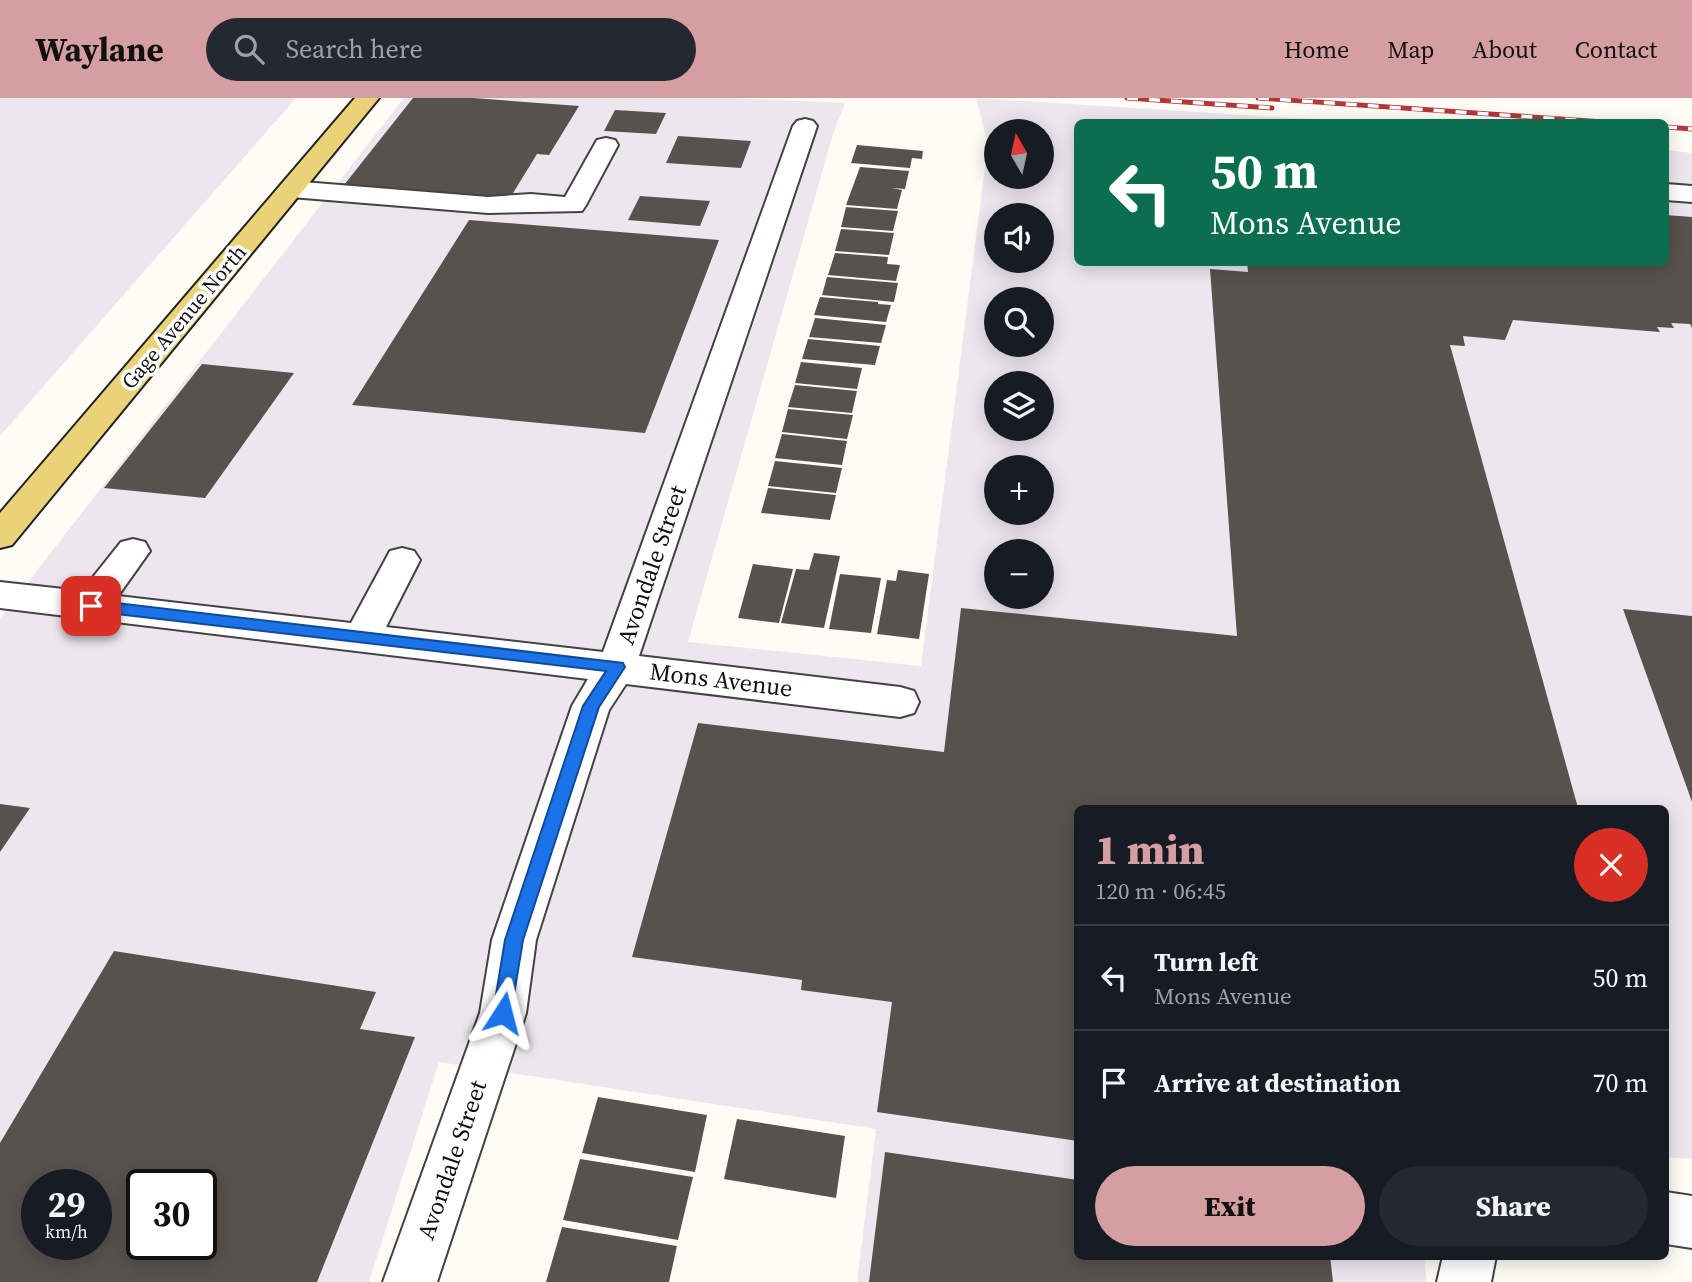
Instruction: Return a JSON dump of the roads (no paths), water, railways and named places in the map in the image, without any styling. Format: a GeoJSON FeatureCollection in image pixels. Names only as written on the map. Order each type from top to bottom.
{"type":"FeatureCollection","features":[{"type":"Feature","properties":{"kind":"main road","name":"Gage Avenue North"},"geometry":{"type":"LineString","coordinates":[[0,536],[367,98]]}},
{"type":"Feature","properties":{"kind":"street","name":"Avondale Street"},"geometry":{"type":"LineString","coordinates":[[410,1282],[503,1013],[514,940],[592,706],[617,667],[805,125]]}},
{"type":"Feature","properties":{"kind":"street"},"geometry":{"type":"LineString","coordinates":[[281,201],[488,205],[531,202],[573,205],[606,145]]}},
{"type":"Feature","properties":{"kind":"street"},"geometry":{"type":"LineString","coordinates":[[1669,192],[1692,194]]}},
{"type":"Feature","properties":{"kind":"street"},"geometry":{"type":"LineString","coordinates":[[281,201],[410,223]]}},
{"type":"Feature","properties":{"kind":"street"},"geometry":{"type":"LineString","coordinates":[[91,606],[133,551]]}},
{"type":"Feature","properties":{"kind":"street"},"geometry":{"type":"LineString","coordinates":[[362,637],[402,560]]}},
{"type":"Feature","properties":{"kind":"street","name":"Mons Avenue"},"geometry":{"type":"LineString","coordinates":[[0,595],[900,702]]}},
{"type":"Feature","properties":{"kind":"street"},"geometry":{"type":"LineString","coordinates":[[1669,1218],[1692,1222]]}},
{"type":"Feature","properties":{"kind":"street"},"geometry":{"type":"LineString","coordinates":[[1464,1282],[1469,1260]]}},
{"type":"Feature","properties":{"kind":"railway"},"geometry":{"type":"LineString","coordinates":[[1127,98],[1272,108]]}},
{"type":"Feature","properties":{"kind":"railway"},"geometry":{"type":"LineString","coordinates":[[1258,98],[1561,119]]}},
{"type":"Feature","properties":{"kind":"railway"},"geometry":{"type":"LineString","coordinates":[[1669,127],[1692,129]]}}]}
